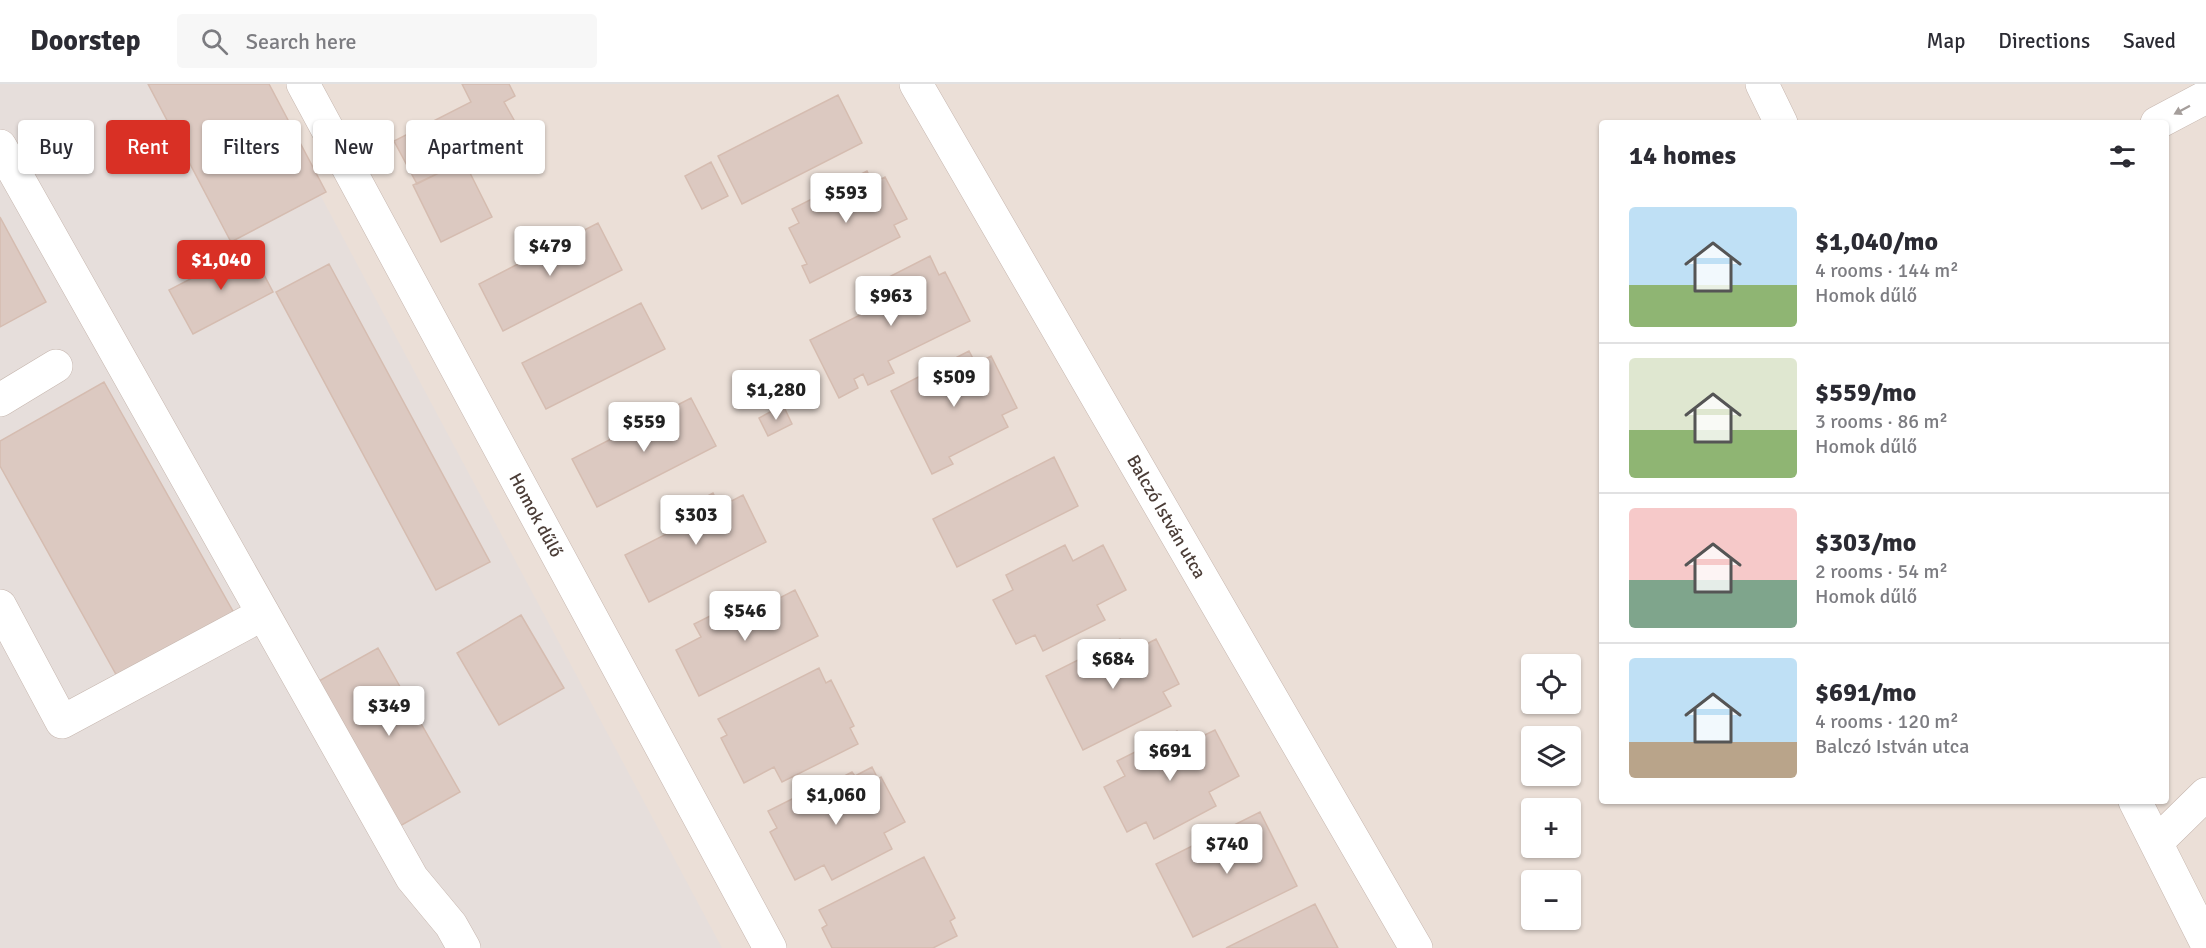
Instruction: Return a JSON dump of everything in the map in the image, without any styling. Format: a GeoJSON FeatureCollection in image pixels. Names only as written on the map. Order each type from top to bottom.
{"type":"FeatureCollection","features":[{"type":"Feature","properties":{"kind":"street","name":"Homok dűlő"},"geometry":{"type":"LineString","coordinates":[[303,84],[770,948]]}},
{"type":"Feature","properties":{"kind":"street","name":"Balczó István utca"},"geometry":{"type":"LineString","coordinates":[[916,84],[1416,948]]}},
{"type":"Feature","properties":{"kind":"street"},"geometry":{"type":"LineString","coordinates":[[1762,84],[1780,120]]}},
{"type":"Feature","properties":{"kind":"street"},"geometry":{"type":"LineString","coordinates":[[2163,120],[2206,98]]}},
{"type":"Feature","properties":{"kind":"street"},"geometry":{"type":"LineString","coordinates":[[0,146],[412,878],[451,925],[464,948]]}},
{"type":"Feature","properties":{"kind":"street"},"geometry":{"type":"LineString","coordinates":[[0,400],[56,366]]}},
{"type":"Feature","properties":{"kind":"street"},"geometry":{"type":"LineString","coordinates":[[0,606],[62,722],[264,614]]}},
{"type":"Feature","properties":{"kind":"street"},"geometry":{"type":"LineString","coordinates":[[2157,842],[2206,794]]}},
{"type":"Feature","properties":{"kind":"street"},"geometry":{"type":"LineString","coordinates":[[2137,804],[2206,942]]}},
{"type":"Feature","properties":{"kind":"shaded area"},"geometry":{"type":"Polygon","coordinates":[[[0,84],[2206,84],[2206,948],[0,948],[0,84]]]}},
{"type":"Feature","properties":{"kind":"shaded area"},"geometry":{"type":"Polygon","coordinates":[[[0,84],[261,84],[280,120],[202,120],[202,174],[301,174],[301,159],[722,948],[0,948],[0,84]]]}},
{"type":"Feature","properties":{"kind":"building"},"geometry":{"type":"Polygon","coordinates":[[[148,84],[269,84],[288,120],[202,120],[202,174],[301,174],[301,145],[313,167],[313,174],[316,174],[326,192],[231,242],[190,164],[190,120],[167,120],[148,84]]]}},
{"type":"Feature","properties":{"kind":"building"},"geometry":{"type":"Polygon","coordinates":[[[462,84],[509,84],[515,96],[504,102],[514,120],[435,120],[471,102],[462,84]]]}},
{"type":"Feature","properties":{"kind":"building"},"geometry":{"type":"Polygon","coordinates":[[[838,95],[862,143],[742,204],[718,156],[838,95]]]}},
{"type":"Feature","properties":{"kind":"building"},"geometry":{"type":"Polygon","coordinates":[[[406,135],[406,163],[394,141],[406,135]]]}},
{"type":"Feature","properties":{"kind":"building"},"geometry":{"type":"Polygon","coordinates":[[[711,162],[728,196],[702,209],[685,176],[711,162]]]}},
{"type":"Feature","properties":{"kind":"building"},"geometry":{"type":"Polygon","coordinates":[[[867,171],[873,183],[885,177],[907,219],[894,225],[900,237],[810,283],[802,266],[807,264],[789,228],[799,223],[792,209],[867,171]]]}},
{"type":"Feature","properties":{"kind":"building"},"geometry":{"type":"Polygon","coordinates":[[[412,174],[437,174],[417,184],[412,174]]]}},
{"type":"Feature","properties":{"kind":"building"},"geometry":{"type":"Polygon","coordinates":[[[436,174],[470,174],[492,217],[441,242],[413,185],[436,174]]]}},
{"type":"Feature","properties":{"kind":"building"},"geometry":{"type":"Polygon","coordinates":[[[0,217],[46,302],[0,327],[0,217]]]}},
{"type":"Feature","properties":{"kind":"building"},"geometry":{"type":"Polygon","coordinates":[[[598,223],[622,270],[503,331],[479,284],[598,223]]]}},
{"type":"Feature","properties":{"kind":"building"},"geometry":{"type":"Polygon","coordinates":[[[250,248],[273,292],[193,334],[169,290],[250,248]]]}},
{"type":"Feature","properties":{"kind":"building"},"geometry":{"type":"Polygon","coordinates":[[[930,256],[939,275],[945,272],[970,321],[888,361],[894,373],[868,385],[863,374],[854,379],[858,388],[839,398],[810,340],[890,300],[881,281],[930,256]]]}},
{"type":"Feature","properties":{"kind":"building"},"geometry":{"type":"Polygon","coordinates":[[[329,264],[490,562],[436,590],[276,292],[329,264]]]}},
{"type":"Feature","properties":{"kind":"building"},"geometry":{"type":"Polygon","coordinates":[[[641,303],[665,349],[546,409],[522,363],[641,303]]]}},
{"type":"Feature","properties":{"kind":"building"},"geometry":{"type":"Polygon","coordinates":[[[969,351],[976,364],[991,356],[1017,408],[1002,415],[1008,427],[949,457],[953,464],[932,474],[891,391],[969,351]]]}},
{"type":"Feature","properties":{"kind":"building"},"geometry":{"type":"Polygon","coordinates":[[[104,382],[234,613],[118,678],[0,466],[0,441],[104,382]]]}},
{"type":"Feature","properties":{"kind":"building"},"geometry":{"type":"Polygon","coordinates":[[[691,398],[716,446],[597,507],[572,459],[691,398]]]}},
{"type":"Feature","properties":{"kind":"building"},"geometry":{"type":"Polygon","coordinates":[[[783,405],[792,424],[768,436],[759,418],[783,405]]]}},
{"type":"Feature","properties":{"kind":"building"},"geometry":{"type":"Polygon","coordinates":[[[1054,457],[1078,506],[957,567],[933,519],[1054,457]]]}},
{"type":"Feature","properties":{"kind":"building"},"geometry":{"type":"Polygon","coordinates":[[[713,493],[720,507],[743,495],[766,542],[649,602],[625,555],[696,519],[689,506],[713,493]]]}},
{"type":"Feature","properties":{"kind":"building"},"geometry":{"type":"Polygon","coordinates":[[[1065,545],[1073,561],[1103,545],[1126,590],[1097,605],[1105,620],[1043,651],[1035,635],[1016,644],[993,600],[1013,590],[1006,575],[1065,545]]]}},
{"type":"Feature","properties":{"kind":"building"},"geometry":{"type":"Polygon","coordinates":[[[795,590],[818,636],[699,696],[676,650],[701,637],[694,624],[718,612],[725,626],[795,590]]]}},
{"type":"Feature","properties":{"kind":"building"},"geometry":{"type":"Polygon","coordinates":[[[521,615],[564,688],[499,725],[457,653],[521,615]]]}},
{"type":"Feature","properties":{"kind":"building"},"geometry":{"type":"Polygon","coordinates":[[[1120,639],[1128,654],[1156,639],[1179,684],[1163,692],[1171,706],[1083,750],[1046,676],[1120,639]]]}},
{"type":"Feature","properties":{"kind":"building"},"geometry":{"type":"Polygon","coordinates":[[[378,648],[460,792],[400,826],[317,682],[378,648]]]}},
{"type":"Feature","properties":{"kind":"building"},"geometry":{"type":"Polygon","coordinates":[[[819,668],[826,683],[831,680],[854,726],[850,728],[858,744],[782,782],[774,767],[744,783],[721,738],[727,735],[718,719],[819,668]]]}},
{"type":"Feature","properties":{"kind":"building"},"geometry":{"type":"Polygon","coordinates":[[[1215,730],[1239,776],[1209,792],[1216,806],[1154,839],[1146,822],[1127,832],[1104,787],[1125,776],[1117,761],[1177,731],[1184,745],[1215,730]]]}},
{"type":"Feature","properties":{"kind":"building"},"geometry":{"type":"Polygon","coordinates":[[[872,767],[878,779],[881,777],[905,822],[884,833],[892,849],[832,880],[824,865],[795,880],[770,832],[777,828],[768,811],[796,797],[798,800],[852,772],[855,776],[872,767]]]}},
{"type":"Feature","properties":{"kind":"building"},"geometry":{"type":"Polygon","coordinates":[[[1260,812],[1297,886],[1193,937],[1156,864],[1260,812]]]}},
{"type":"Feature","properties":{"kind":"building"},"geometry":{"type":"Polygon","coordinates":[[[924,857],[955,918],[950,921],[957,936],[933,948],[832,948],[822,928],[827,925],[819,910],[924,857]]]}},
{"type":"Feature","properties":{"kind":"building"},"geometry":{"type":"Polygon","coordinates":[[[1315,904],[1338,948],[1226,948],[1315,904]]]}}]}
